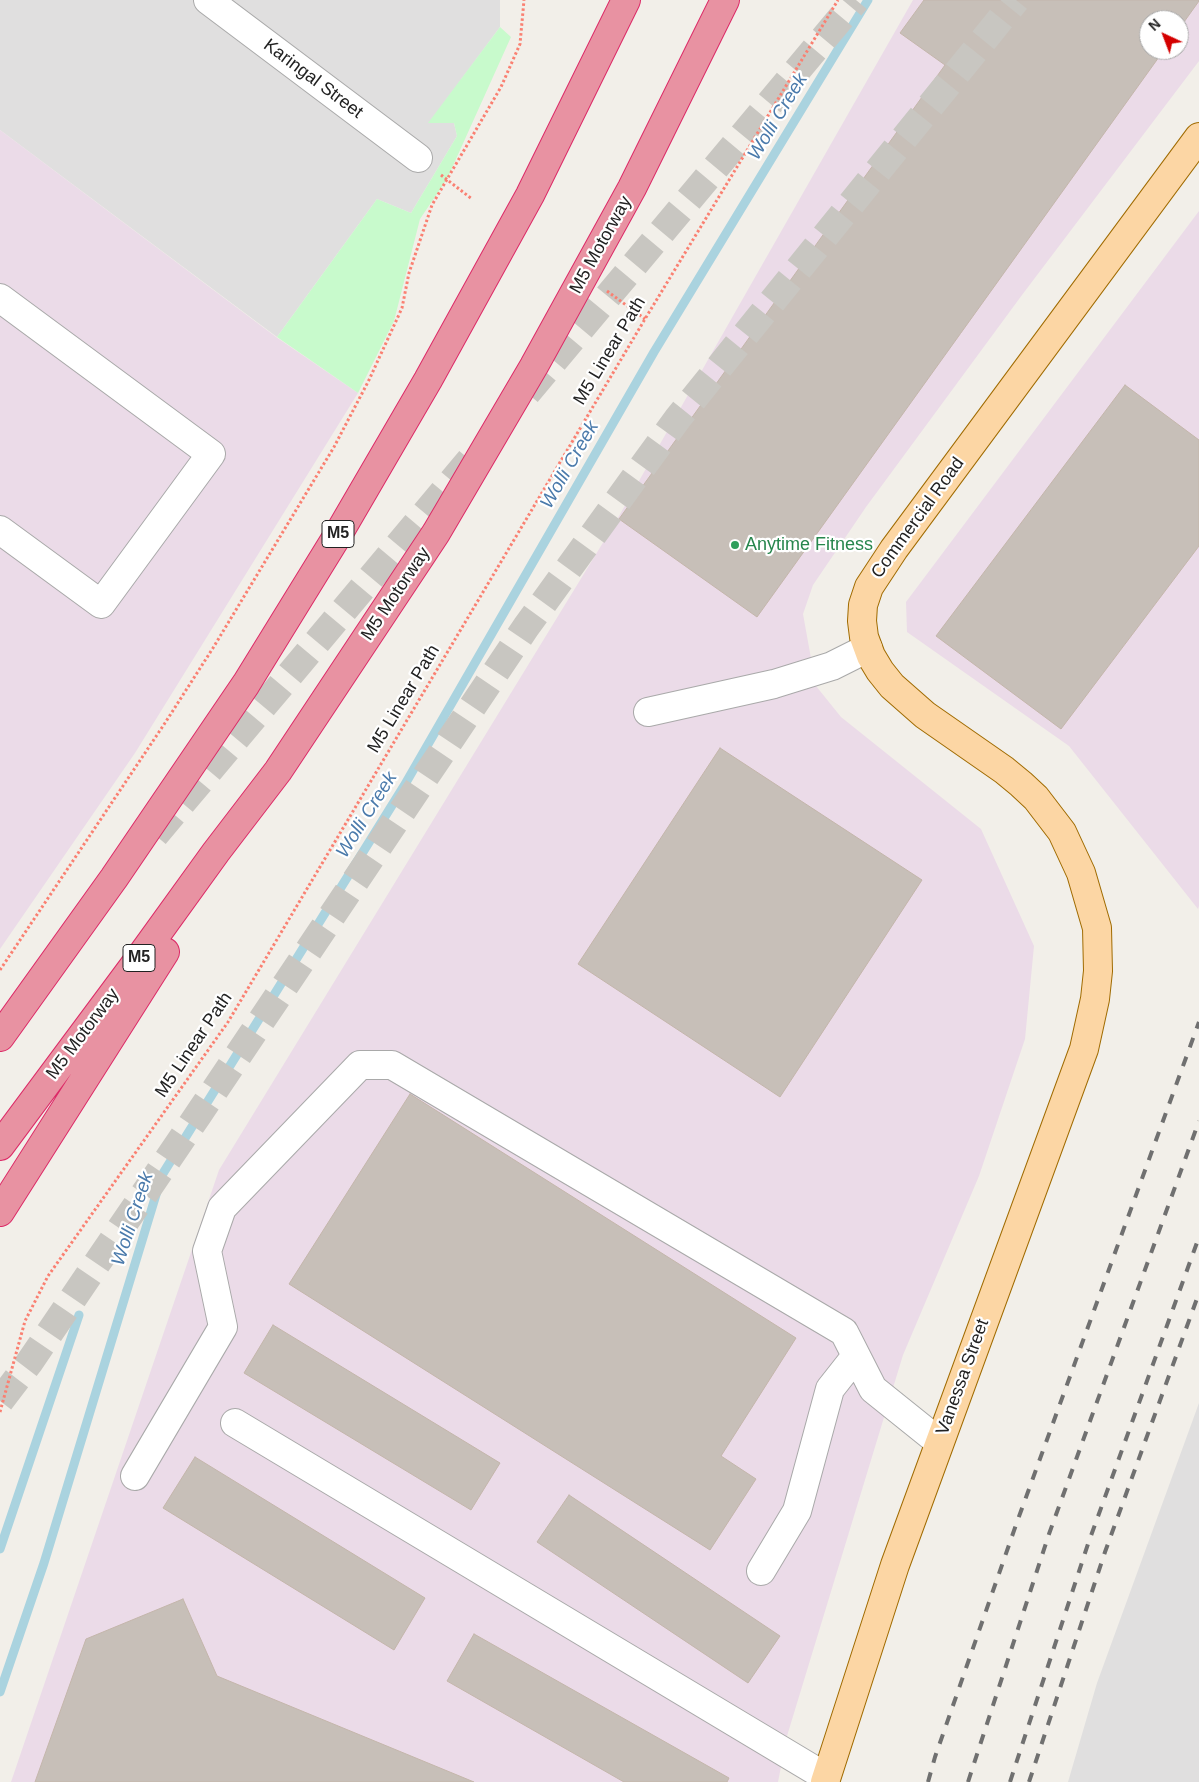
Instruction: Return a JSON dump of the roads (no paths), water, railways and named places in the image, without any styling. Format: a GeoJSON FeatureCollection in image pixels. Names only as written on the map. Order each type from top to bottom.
{"type":"FeatureCollection","features":[{"type":"Feature","properties":{"kind":"highway","name":"M5"},"geometry":{"type":"LineString","coordinates":[[0,1037],[114,878],[246,684],[336,538],[428,380],[530,195],[626,0]]}},
{"type":"Feature","properties":{"kind":"highway","name":"M5 Motorway"},"geometry":{"type":"LineString","coordinates":[[0,1146],[216,852],[278,771],[436,534],[534,366],[632,188],[725,0]]}},
{"type":"Feature","properties":{"kind":"highway"},"geometry":{"type":"LineString","coordinates":[[0,1212],[278,771]]}},
{"type":"Feature","properties":{"kind":"main road","name":"Commercial Road"},"geometry":{"type":"LineString","coordinates":[[1098,971],[1097,928],[1081,873],[1062,832],[1036,798],[1021,784],[925,715],[892,686],[880,671],[864,637],[863,605],[869,588],[880,569],[1199,137]]}},
{"type":"Feature","properties":{"kind":"main road","name":"Vanessa Street"},"geometry":{"type":"LineString","coordinates":[[825,1780],[895,1565],[1084,1048],[1095,999],[1098,971]]}},
{"type":"Feature","properties":{"kind":"street","name":"Karingal Street"},"geometry":{"type":"LineString","coordinates":[[208,0],[418,158]]}},
{"type":"Feature","properties":{"kind":"street"},"geometry":{"type":"LineString","coordinates":[[0,298],[211,454],[101,604],[0,530]]}},
{"type":"Feature","properties":{"kind":"street"},"geometry":{"type":"LineString","coordinates":[[648,712],[774,684],[832,666],[868,648]]}},
{"type":"Feature","properties":{"kind":"street"},"geometry":{"type":"LineString","coordinates":[[135,1476],[223,1327],[206,1251],[222,1208],[360,1066],[392,1065],[844,1332],[873,1389],[939,1442]]}},
{"type":"Feature","properties":{"kind":"street"},"geometry":{"type":"LineString","coordinates":[[761,1571],[797,1511],[830,1389],[856,1356]]}},
{"type":"Feature","properties":{"kind":"street"},"geometry":{"type":"LineString","coordinates":[[235,1423],[825,1780]]}},
{"type":"Feature","properties":{"kind":"waterway","name":"Wolli Creek"},"geometry":{"type":"LineString","coordinates":[[0,1692],[44,1563],[162,1175],[404,786],[654,352],[868,0]]}},
{"type":"Feature","properties":{"kind":"waterway"},"geometry":{"type":"LineString","coordinates":[[0,1549],[79,1315]]}},
{"type":"Feature","properties":{"kind":"tunnel"},"geometry":{"type":"LineString","coordinates":[[527,393],[856,0]]}},
{"type":"Feature","properties":{"kind":"tunnel"},"geometry":{"type":"LineString","coordinates":[[0,1401],[29,1363],[198,1115],[526,627],[678,418],[1016,0]]}},
{"type":"Feature","properties":{"kind":"tunnel"},"geometry":{"type":"LineString","coordinates":[[155,835],[470,460]]}},
{"type":"Feature","properties":{"kind":"railway"},"geometry":{"type":"LineString","coordinates":[[928,1782],[1017,1522],[1199,1022]]}},
{"type":"Feature","properties":{"kind":"railway"},"geometry":{"type":"LineString","coordinates":[[968,1782],[1049,1534],[1199,1121]]}},
{"type":"Feature","properties":{"kind":"railway"},"geometry":{"type":"LineString","coordinates":[[1010,1782],[1088,1544],[1199,1237]]}},
{"type":"Feature","properties":{"kind":"railway"},"geometry":{"type":"LineString","coordinates":[[1029,1782],[1105,1552],[1199,1293]]}},
{"type":"Feature","properties":{"kind":"place","name":"Anytime Fitness"},"geometry":{"type":"Point","coordinates":[735,545]}}]}
